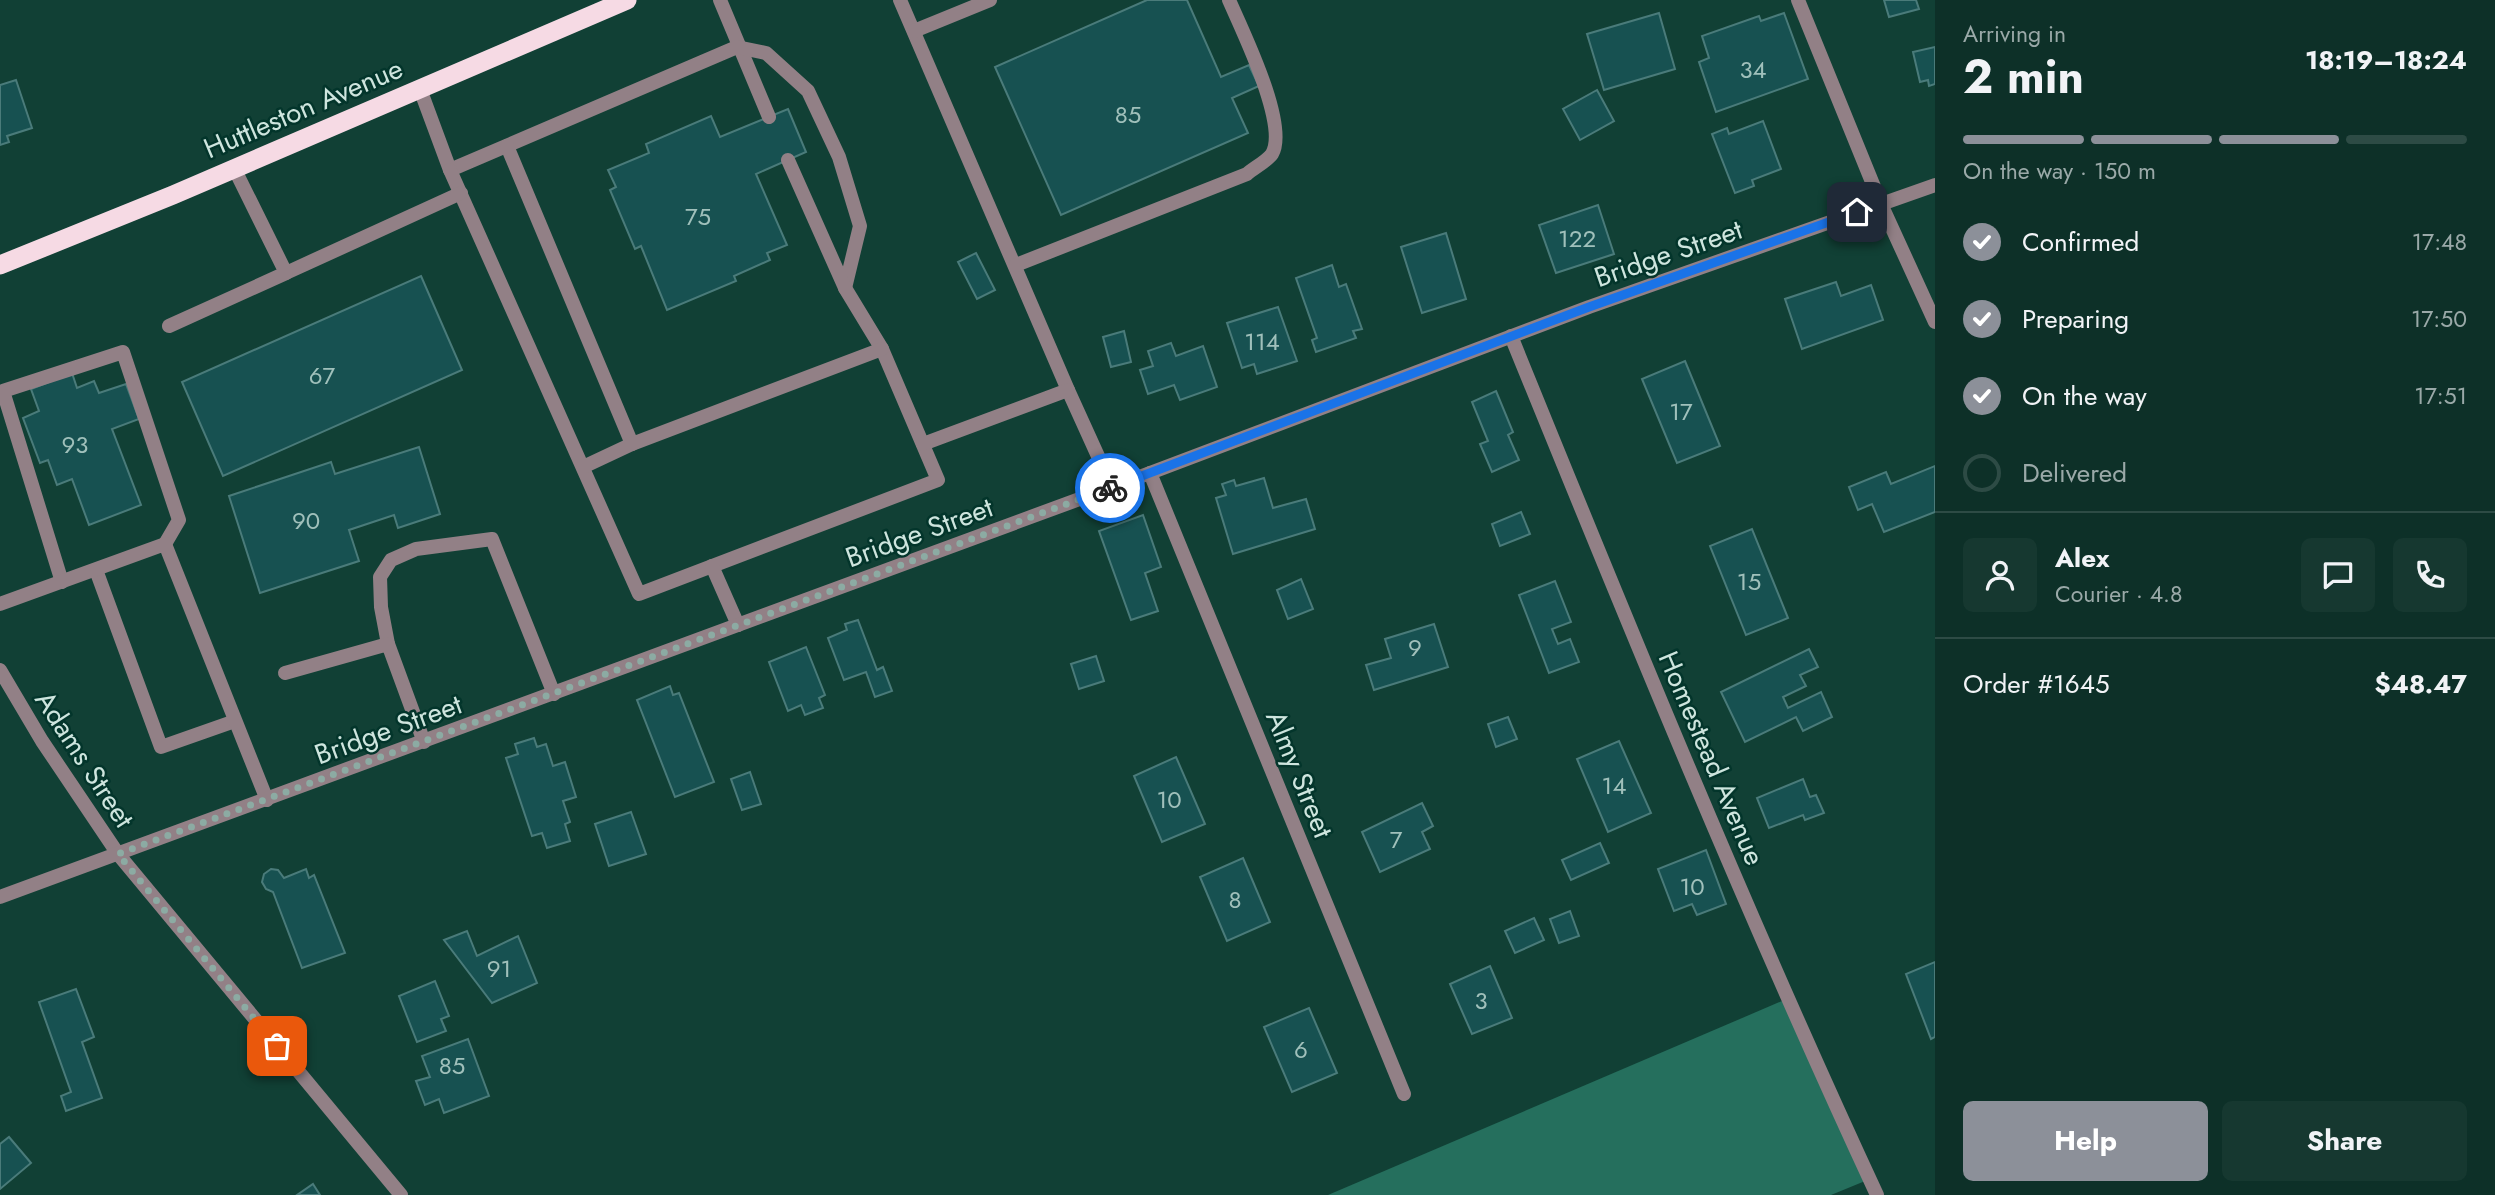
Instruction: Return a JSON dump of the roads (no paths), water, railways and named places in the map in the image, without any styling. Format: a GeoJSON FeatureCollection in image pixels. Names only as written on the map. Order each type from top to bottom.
{"type":"FeatureCollection","features":[{"type":"Feature","properties":{"kind":"highway","name":"Huttleston Avenue"},"geometry":{"type":"LineString","coordinates":[[0,265],[627,0]]}},
{"type":"Feature","properties":{"kind":"street"},"geometry":{"type":"LineString","coordinates":[[720,0],[737,47],[769,117]]}},
{"type":"Feature","properties":{"kind":"street"},"geometry":{"type":"LineString","coordinates":[[900,0],[1112,487]]}},
{"type":"Feature","properties":{"kind":"street"},"geometry":{"type":"LineString","coordinates":[[914,32],[990,0]]}},
{"type":"Feature","properties":{"kind":"street"},"geometry":{"type":"LineString","coordinates":[[1016,265],[1247,174],[1272,154],[1276,139],[1274,118],[1263,81],[1229,0]]}},
{"type":"Feature","properties":{"kind":"street"},"geometry":{"type":"LineString","coordinates":[[1798,0],[1881,204],[1935,322]]}},
{"type":"Feature","properties":{"kind":"street"},"geometry":{"type":"LineString","coordinates":[[450,170],[737,47],[766,53],[808,91],[839,157],[860,226],[845,288]]}},
{"type":"Feature","properties":{"kind":"street"},"geometry":{"type":"LineString","coordinates":[[420,89],[450,170],[639,594],[938,480],[882,349],[845,288],[788,160]]}},
{"type":"Feature","properties":{"kind":"street"},"geometry":{"type":"LineString","coordinates":[[507,146],[632,444]]}},
{"type":"Feature","properties":{"kind":"street"},"geometry":{"type":"LineString","coordinates":[[234,168],[286,274]]}},
{"type":"Feature","properties":{"kind":"street","name":"Bridge Street"},"geometry":{"type":"LineString","coordinates":[[0,897],[1150,473],[1511,336],[1935,185]]}},
{"type":"Feature","properties":{"kind":"street"},"geometry":{"type":"LineString","coordinates":[[169,326],[461,193]]}},
{"type":"Feature","properties":{"kind":"street","name":"Homestead Avenue"},"geometry":{"type":"LineString","coordinates":[[1511,336],[1627,621],[1794,1010],[1877,1195]]}},
{"type":"Feature","properties":{"kind":"street"},"geometry":{"type":"LineString","coordinates":[[583,467],[632,444],[882,349]]}},
{"type":"Feature","properties":{"kind":"street"},"geometry":{"type":"LineString","coordinates":[[0,604],[96,570],[165,544],[179,520],[123,352],[3,391],[61,582]]}},
{"type":"Feature","properties":{"kind":"street"},"geometry":{"type":"LineString","coordinates":[[923,444],[1068,390]]}},
{"type":"Feature","properties":{"kind":"street","name":"Almy Street"},"geometry":{"type":"LineString","coordinates":[[1150,473],[1404,1094]]}},
{"type":"Feature","properties":{"kind":"street"},"geometry":{"type":"LineString","coordinates":[[424,742],[387,644],[381,607],[380,578],[391,560],[416,549],[492,539],[554,694]]}},
{"type":"Feature","properties":{"kind":"street"},"geometry":{"type":"LineString","coordinates":[[165,544],[267,800]]}},
{"type":"Feature","properties":{"kind":"street"},"geometry":{"type":"LineString","coordinates":[[712,566],[738,625]]}},
{"type":"Feature","properties":{"kind":"street"},"geometry":{"type":"LineString","coordinates":[[96,570],[161,747],[235,721]]}},
{"type":"Feature","properties":{"kind":"street"},"geometry":{"type":"LineString","coordinates":[[285,673],[387,644]]}},
{"type":"Feature","properties":{"kind":"street","name":"Adams Street"},"geometry":{"type":"LineString","coordinates":[[0,670],[42,741],[118,854],[401,1195]]}}]}
